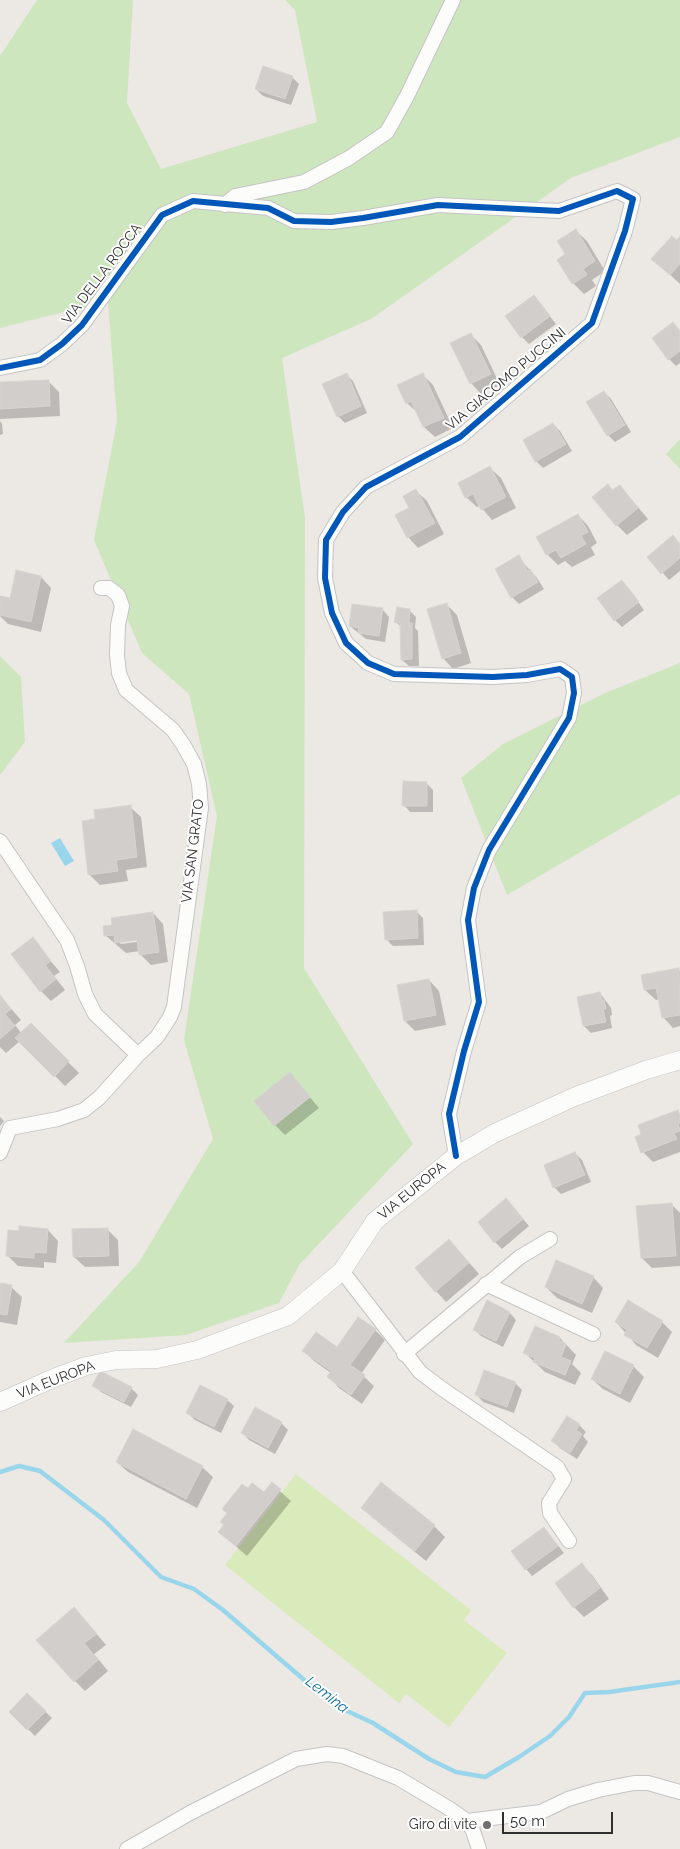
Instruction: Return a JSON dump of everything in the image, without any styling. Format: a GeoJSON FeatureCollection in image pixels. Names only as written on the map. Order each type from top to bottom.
{"type":"FeatureCollection","features":[{"type":"Feature","properties":{"kind":"street"},"geometry":{"type":"LineString","coordinates":[[224,205],[235,196],[304,182],[349,158],[387,132],[407,96],[454,0]]}},
{"type":"Feature","properties":{"kind":"street","name":"VIA GIACOMO PUCCINI"},"geometry":{"type":"LineString","coordinates":[[224,205],[268,208],[294,221],[331,222],[438,205],[559,212],[617,191],[634,199],[625,231],[592,323],[460,437],[366,486],[343,512],[326,540],[325,578],[332,613],[346,643],[368,663],[394,674],[494,677],[527,675],[560,669],[572,678],[574,693],[569,718],[490,850],[474,888],[468,920],[479,1002],[464,1051],[449,1114],[456,1156]]}},
{"type":"Feature","properties":{"kind":"street","name":"VIA DELLA ROCCA"},"geometry":{"type":"LineString","coordinates":[[0,368],[40,360],[62,344],[82,325],[162,215],[193,201],[224,205]]}},
{"type":"Feature","properties":{"kind":"street","name":"VIA SAN GRATO"},"geometry":{"type":"LineString","coordinates":[[0,1153],[10,1128],[58,1119],[84,1110],[99,1098],[157,1037],[174,1007],[201,798],[194,764],[184,746],[166,722],[126,690],[119,673],[117,655],[118,625],[122,606],[118,595],[109,588],[101,588]]}},
{"type":"Feature","properties":{"kind":"street"},"geometry":{"type":"LineString","coordinates":[[0,841],[67,940],[85,994],[95,1014],[138,1055]]}},
{"type":"Feature","properties":{"kind":"street","name":"VIA EUROPA"},"geometry":{"type":"LineString","coordinates":[[0,1402],[86,1366],[116,1360],[157,1359],[197,1350],[288,1316],[342,1271],[375,1221],[456,1156],[495,1133],[574,1098],[646,1070],[680,1060]]}},
{"type":"Feature","properties":{"kind":"street"},"geometry":{"type":"LineString","coordinates":[[404,1354],[486,1284],[520,1257],[550,1238]]}},
{"type":"Feature","properties":{"kind":"street"},"geometry":{"type":"LineString","coordinates":[[342,1271],[404,1354],[420,1372],[557,1467],[564,1478],[549,1504],[550,1513],[569,1541]]}},
{"type":"Feature","properties":{"kind":"street"},"geometry":{"type":"LineString","coordinates":[[486,1284],[592,1334]]}},
{"type":"Feature","properties":{"kind":"street"},"geometry":{"type":"LineString","coordinates":[[127,1849],[190,1813],[296,1759],[327,1754],[343,1756],[398,1778],[450,1809],[466,1821],[474,1831],[479,1849]]}},
{"type":"Feature","properties":{"kind":"street"},"geometry":{"type":"LineString","coordinates":[[466,1821],[540,1812],[568,1799],[598,1790],[634,1783],[648,1782],[680,1792]]}},
{"type":"Feature","properties":{"kind":"green space"},"geometry":{"type":"Polygon","coordinates":[[[37,0],[133,0],[127,103],[161,169],[317,122],[295,10],[285,0],[680,0],[680,137],[571,178],[371,319],[282,358],[305,518],[304,968],[413,1144],[299,1265],[279,1303],[186,1335],[64,1343],[139,1262],[213,1139],[184,1040],[217,816],[189,694],[142,653],[94,540],[117,421],[108,301],[0,328],[0,56],[37,0]]]}},
{"type":"Feature","properties":{"kind":"green space"},"geometry":{"type":"Polygon","coordinates":[[[680,439],[680,469],[666,454],[680,439]]]}},
{"type":"Feature","properties":{"kind":"green space"},"geometry":{"type":"Polygon","coordinates":[[[0,656],[21,677],[25,742],[0,775],[0,656]]]}},
{"type":"Feature","properties":{"kind":"green space"},"geometry":{"type":"Polygon","coordinates":[[[680,663],[680,794],[507,895],[461,778],[503,744],[605,693],[680,663]]]}},
{"type":"Feature","properties":{"kind":"green space"},"geometry":{"type":"Polygon","coordinates":[[[296,1474],[471,1610],[464,1620],[507,1653],[449,1727],[406,1694],[399,1703],[225,1565],[296,1474]]]}},
{"type":"Feature","properties":{"kind":"water"},"geometry":{"type":"Polygon","coordinates":[[[60,838],[74,861],[65,866],[51,843],[60,838]]]}},
{"type":"Feature","properties":{"kind":"building"},"geometry":{"type":"Polygon","coordinates":[[[263,66],[293,76],[285,99],[255,89],[263,66]]]}},
{"type":"Feature","properties":{"kind":"building"},"geometry":{"type":"Polygon","coordinates":[[[576,229],[595,261],[583,269],[587,275],[572,284],[557,260],[565,254],[557,241],[576,229]]]}},
{"type":"Feature","properties":{"kind":"building"},"geometry":{"type":"Polygon","coordinates":[[[672,236],[677,240],[680,236],[680,264],[670,275],[651,259],[672,236]]]}},
{"type":"Feature","properties":{"kind":"building"},"geometry":{"type":"Polygon","coordinates":[[[534,295],[550,316],[521,338],[505,316],[534,295]]]}},
{"type":"Feature","properties":{"kind":"building"},"geometry":{"type":"Polygon","coordinates":[[[673,322],[680,331],[680,351],[668,360],[652,338],[673,322]]]}},
{"type":"Feature","properties":{"kind":"building"},"geometry":{"type":"Polygon","coordinates":[[[471,333],[491,374],[470,384],[450,343],[471,333]]]}},
{"type":"Feature","properties":{"kind":"building"},"geometry":{"type":"Polygon","coordinates":[[[347,373],[361,406],[337,417],[322,384],[347,373]]]}},
{"type":"Feature","properties":{"kind":"building"},"geometry":{"type":"Polygon","coordinates":[[[423,373],[444,418],[423,427],[411,401],[406,404],[397,385],[423,373]]]}},
{"type":"Feature","properties":{"kind":"building"},"geometry":{"type":"Polygon","coordinates":[[[49,380],[50,406],[0,409],[0,382],[49,380]]]}},
{"type":"Feature","properties":{"kind":"building"},"geometry":{"type":"Polygon","coordinates":[[[604,391],[625,425],[607,436],[586,402],[604,391]]]}},
{"type":"Feature","properties":{"kind":"building"},"geometry":{"type":"Polygon","coordinates":[[[553,423],[566,444],[535,462],[523,440],[553,423]]]}},
{"type":"Feature","properties":{"kind":"building"},"geometry":{"type":"Polygon","coordinates":[[[490,466],[506,497],[481,510],[473,494],[465,498],[458,483],[490,466]]]}},
{"type":"Feature","properties":{"kind":"building"},"geometry":{"type":"Polygon","coordinates":[[[608,484],[612,490],[620,485],[638,508],[616,526],[592,497],[608,484]]]}},
{"type":"Feature","properties":{"kind":"building"},"geometry":{"type":"Polygon","coordinates":[[[416,489],[435,523],[407,538],[395,515],[409,508],[403,496],[416,489]]]}},
{"type":"Feature","properties":{"kind":"building"},"geometry":{"type":"Polygon","coordinates":[[[578,514],[588,532],[581,536],[586,544],[561,558],[556,550],[546,555],[536,537],[578,514]]]}},
{"type":"Feature","properties":{"kind":"building"},"geometry":{"type":"Polygon","coordinates":[[[673,535],[680,544],[680,558],[661,574],[647,557],[673,535]]]}},
{"type":"Feature","properties":{"kind":"building"},"geometry":{"type":"Polygon","coordinates":[[[519,555],[528,571],[530,569],[538,582],[511,598],[495,569],[519,555]]]}},
{"type":"Feature","properties":{"kind":"building"},"geometry":{"type":"Polygon","coordinates":[[[16,570],[41,576],[31,622],[0,615],[0,596],[10,598],[16,570]]]}},
{"type":"Feature","properties":{"kind":"building"},"geometry":{"type":"Polygon","coordinates":[[[622,580],[639,602],[614,621],[597,598],[622,580]]]}},
{"type":"Feature","properties":{"kind":"building"},"geometry":{"type":"Polygon","coordinates":[[[447,603],[461,653],[442,659],[427,609],[447,603]]]}},
{"type":"Feature","properties":{"kind":"building"},"geometry":{"type":"Polygon","coordinates":[[[352,604],[383,608],[379,636],[358,633],[359,628],[349,626],[352,604]]]}},
{"type":"Feature","properties":{"kind":"building"},"geometry":{"type":"Polygon","coordinates":[[[397,607],[410,609],[409,623],[412,623],[412,659],[401,660],[400,623],[394,622],[397,607]]]}},
{"type":"Feature","properties":{"kind":"building"},"geometry":{"type":"Polygon","coordinates":[[[403,781],[427,782],[427,806],[402,806],[403,781]]]}},
{"type":"Feature","properties":{"kind":"building"},"geometry":{"type":"Polygon","coordinates":[[[131,805],[137,857],[116,860],[118,871],[88,875],[82,821],[95,819],[94,810],[131,805]]]}},
{"type":"Feature","properties":{"kind":"building"},"geometry":{"type":"Polygon","coordinates":[[[417,910],[418,938],[385,940],[383,912],[417,910]]]}},
{"type":"Feature","properties":{"kind":"building"},"geometry":{"type":"Polygon","coordinates":[[[153,912],[159,952],[139,955],[137,940],[115,943],[114,935],[104,936],[103,926],[112,925],[111,918],[153,912]]]}},
{"type":"Feature","properties":{"kind":"building"},"geometry":{"type":"Polygon","coordinates":[[[33,937],[51,961],[45,965],[56,979],[40,992],[11,954],[33,937]]]}},
{"type":"Feature","properties":{"kind":"building"},"geometry":{"type":"Polygon","coordinates":[[[679,968],[680,1015],[662,1018],[656,988],[644,990],[641,975],[679,968]]]}},
{"type":"Feature","properties":{"kind":"building"},"geometry":{"type":"Polygon","coordinates":[[[429,979],[436,1015],[404,1021],[397,985],[429,979]]]}},
{"type":"Feature","properties":{"kind":"building"},"geometry":{"type":"Polygon","coordinates":[[[600,992],[606,1009],[603,1009],[606,1022],[583,1026],[577,997],[600,992]]]}},
{"type":"Feature","properties":{"kind":"building"},"geometry":{"type":"Polygon","coordinates":[[[0,995],[11,1009],[5,1014],[15,1026],[0,1039],[0,995]]]}},
{"type":"Feature","properties":{"kind":"building"},"geometry":{"type":"Polygon","coordinates":[[[31,1023],[69,1061],[54,1077],[15,1038],[31,1023]]]}},
{"type":"Feature","properties":{"kind":"building"},"geometry":{"type":"Polygon","coordinates":[[[290,1072],[310,1097],[274,1126],[254,1101],[290,1072]]]}},
{"type":"Feature","properties":{"kind":"building"},"geometry":{"type":"Polygon","coordinates":[[[678,1110],[680,1131],[674,1133],[677,1139],[641,1153],[635,1137],[641,1134],[638,1125],[678,1110]]]}},
{"type":"Feature","properties":{"kind":"building"},"geometry":{"type":"Polygon","coordinates":[[[575,1152],[585,1175],[553,1188],[544,1165],[575,1152]]]}},
{"type":"Feature","properties":{"kind":"building"},"geometry":{"type":"Polygon","coordinates":[[[506,1198],[523,1219],[494,1243],[478,1222],[506,1198]]]}},
{"type":"Feature","properties":{"kind":"building"},"geometry":{"type":"Polygon","coordinates":[[[672,1203],[676,1256],[641,1258],[636,1206],[672,1203]]]}},
{"type":"Feature","properties":{"kind":"building"},"geometry":{"type":"Polygon","coordinates":[[[19,1226],[48,1229],[46,1253],[34,1252],[34,1258],[6,1256],[8,1230],[19,1231],[19,1226]]]}},
{"type":"Feature","properties":{"kind":"building"},"geometry":{"type":"Polygon","coordinates":[[[108,1228],[109,1256],[73,1257],[72,1229],[108,1228]]]}},
{"type":"Feature","properties":{"kind":"building"},"geometry":{"type":"Polygon","coordinates":[[[449,1239],[469,1263],[435,1292],[415,1268],[449,1239]]]}},
{"type":"Feature","properties":{"kind":"building"},"geometry":{"type":"Polygon","coordinates":[[[556,1260],[594,1276],[582,1304],[545,1287],[556,1260]]]}},
{"type":"Feature","properties":{"kind":"building"},"geometry":{"type":"Polygon","coordinates":[[[0,1283],[12,1285],[7,1315],[0,1314],[0,1283]]]}},
{"type":"Feature","properties":{"kind":"building"},"geometry":{"type":"Polygon","coordinates":[[[487,1300],[510,1312],[496,1341],[473,1330],[487,1300]]]}},
{"type":"Feature","properties":{"kind":"building"},"geometry":{"type":"Polygon","coordinates":[[[628,1300],[663,1321],[647,1348],[624,1335],[627,1330],[615,1322],[628,1300]]]}},
{"type":"Feature","properties":{"kind":"building"},"geometry":{"type":"Polygon","coordinates":[[[358,1317],[376,1329],[350,1365],[365,1375],[351,1395],[327,1377],[331,1371],[302,1351],[316,1332],[337,1347],[358,1317]]]}},
{"type":"Feature","properties":{"kind":"building"},"geometry":{"type":"Polygon","coordinates":[[[535,1326],[560,1337],[559,1340],[566,1344],[561,1357],[571,1361],[565,1375],[533,1362],[535,1358],[523,1353],[535,1326]]]}},
{"type":"Feature","properties":{"kind":"building"},"geometry":{"type":"Polygon","coordinates":[[[605,1351],[634,1365],[620,1394],[591,1379],[605,1351]]]}},
{"type":"Feature","properties":{"kind":"building"},"geometry":{"type":"Polygon","coordinates":[[[484,1370],[516,1382],[507,1407],[475,1395],[484,1370]]]}},
{"type":"Feature","properties":{"kind":"building"},"geometry":{"type":"Polygon","coordinates":[[[100,1371],[132,1387],[124,1402],[92,1386],[100,1371]]]}},
{"type":"Feature","properties":{"kind":"building"},"geometry":{"type":"Polygon","coordinates":[[[200,1385],[228,1399],[214,1427],[186,1413],[200,1385]]]}},
{"type":"Feature","properties":{"kind":"building"},"geometry":{"type":"Polygon","coordinates":[[[255,1407],[282,1422],[268,1448],[241,1433],[255,1407]]]}},
{"type":"Feature","properties":{"kind":"building"},"geometry":{"type":"Polygon","coordinates":[[[567,1416],[580,1424],[576,1430],[582,1434],[570,1453],[551,1441],[567,1416]]]}},
{"type":"Feature","properties":{"kind":"building"},"geometry":{"type":"Polygon","coordinates":[[[133,1429],[203,1466],[186,1499],[116,1462],[133,1429]]]}},
{"type":"Feature","properties":{"kind":"building"},"geometry":{"type":"Polygon","coordinates":[[[272,1482],[281,1489],[236,1546],[218,1532],[224,1525],[220,1522],[227,1513],[222,1509],[242,1484],[248,1488],[252,1483],[264,1492],[272,1482]]]}},
{"type":"Feature","properties":{"kind":"building"},"geometry":{"type":"Polygon","coordinates":[[[381,1482],[435,1525],[415,1551],[361,1508],[381,1482]]]}},
{"type":"Feature","properties":{"kind":"building"},"geometry":{"type":"Polygon","coordinates":[[[544,1527],[558,1546],[525,1570],[511,1551],[544,1527]]]}},
{"type":"Feature","properties":{"kind":"building"},"geometry":{"type":"Polygon","coordinates":[[[582,1563],[600,1588],[573,1608],[555,1583],[582,1563]]]}},
{"type":"Feature","properties":{"kind":"building"},"geometry":{"type":"Polygon","coordinates":[[[74,1607],[97,1634],[84,1643],[98,1660],[74,1682],[36,1640],[74,1607]]]}},
{"type":"Feature","properties":{"kind":"building"},"geometry":{"type":"Polygon","coordinates":[[[27,1693],[46,1711],[27,1730],[9,1712],[27,1693]]]}},
{"type":"Feature","properties":{"kind":"waterway","name":"Lemina"},"geometry":{"type":"LineString","coordinates":[[0,1472],[19,1466],[40,1471],[104,1520],[161,1577],[194,1589],[223,1610],[310,1685],[343,1709],[373,1723],[429,1759],[456,1772],[485,1777],[519,1757],[550,1736],[569,1717],[585,1693],[609,1692],[680,1682]]}},
{"type":"Feature","properties":{"kind":"cycle path"},"geometry":{"type":"LineString","coordinates":[[0,368],[40,360],[62,344],[82,325],[162,215],[193,201],[268,208],[294,221],[331,222],[438,205],[559,211],[617,191],[633,199],[625,231],[592,323],[460,437],[366,487],[343,512],[326,540],[325,578],[332,613],[346,643],[368,663],[394,674],[493,677],[527,675],[560,669],[572,677],[574,693],[569,718],[489,850],[474,888],[468,920],[479,1002],[464,1051],[449,1114],[456,1156]]}},
{"type":"Feature","properties":{"kind":"place","name":"Giro di vite"},"geometry":{"type":"Point","coordinates":[487,1825]}}]}
